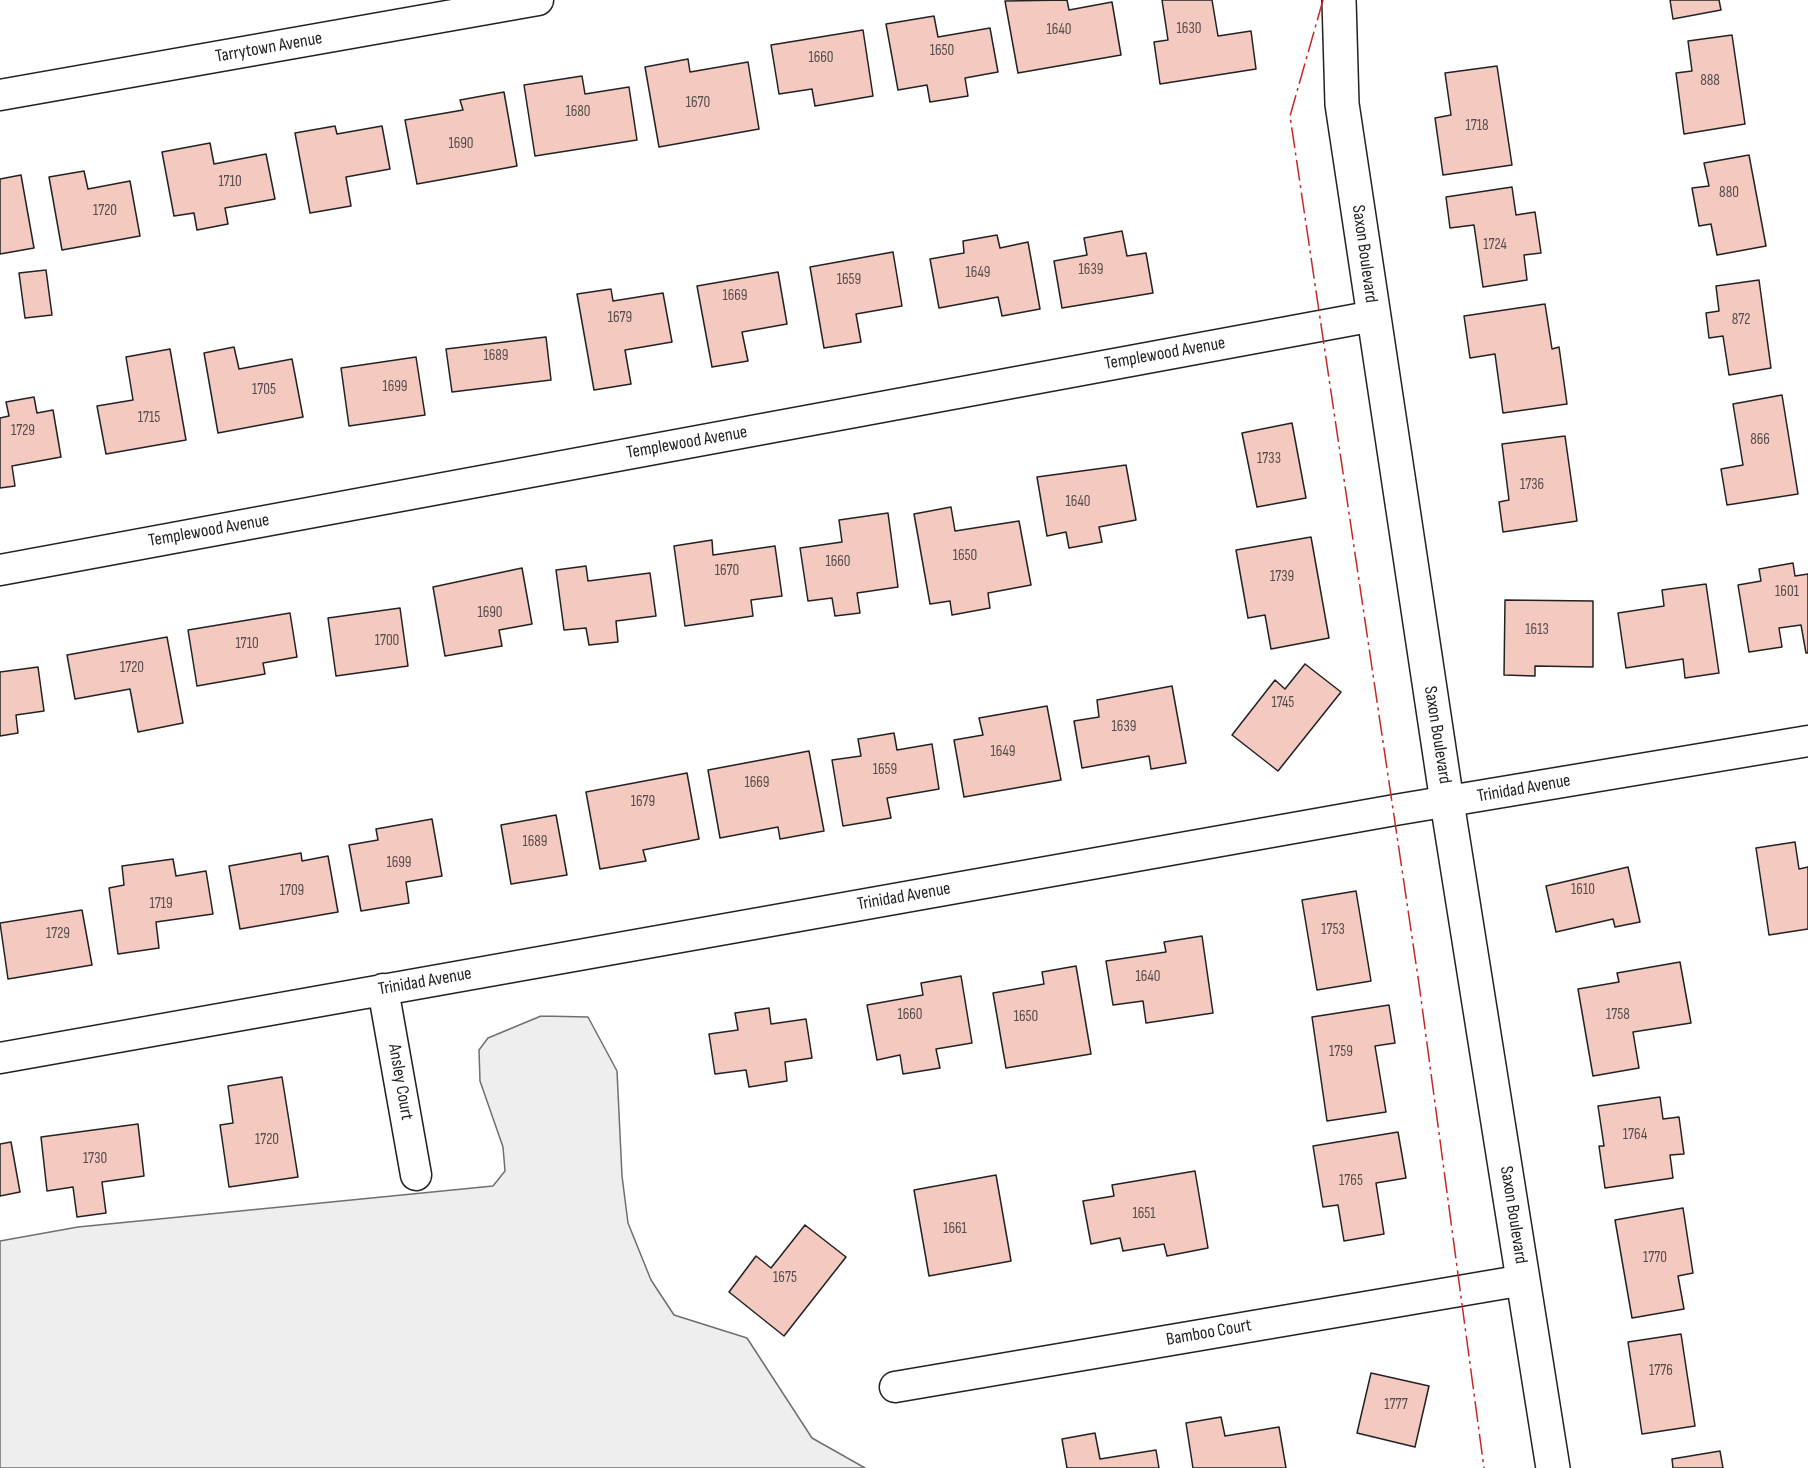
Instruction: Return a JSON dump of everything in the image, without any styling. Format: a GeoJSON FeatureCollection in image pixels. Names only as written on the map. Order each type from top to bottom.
{"type":"FeatureCollection","features":[{"type":"Feature","properties":{"kind":"main road","name":"Saxon Boulevard"},"geometry":{"type":"LineString","coordinates":[[1339,0],[1342,104],[1447,802],[1553,1468]]}},
{"type":"Feature","properties":{"kind":"street","name":"Tarrytown Avenue"},"geometry":{"type":"LineString","coordinates":[[0,95],[538,0]]}},
{"type":"Feature","properties":{"kind":"street","name":"Templewood Avenue"},"geometry":{"type":"LineString","coordinates":[[0,570],[1374,316]]}},
{"type":"Feature","properties":{"kind":"street","name":"Trinidad Avenue"},"geometry":{"type":"LineString","coordinates":[[0,1058],[1447,802],[1808,741]]}},
{"type":"Feature","properties":{"kind":"street","name":"Ansley Court"},"geometry":{"type":"LineString","coordinates":[[383,989],[416,1175]]}},
{"type":"Feature","properties":{"kind":"street","name":"Bamboo Court"},"geometry":{"type":"LineString","coordinates":[[895,1387],[1524,1280]]}},
{"type":"Feature","properties":{"kind":"shaded area"},"geometry":{"type":"Polygon","coordinates":[[[541,1016],[588,1017],[617,1071],[622,1176],[628,1223],[651,1280],[674,1315],[747,1338],[812,1438],[865,1468],[0,1468],[0,1241],[78,1227],[493,1186],[505,1171],[503,1147],[480,1081],[479,1050],[488,1038],[541,1016]]]}},
{"type":"Feature","properties":{"kind":"building"},"geometry":{"type":"Polygon","coordinates":[[[1067,0],[1069,10],[1112,2],[1121,55],[1018,73],[1005,1],[1067,0]]]}},
{"type":"Feature","properties":{"kind":"building"},"geometry":{"type":"Polygon","coordinates":[[[1162,0],[1212,0],[1218,36],[1251,31],[1256,69],[1160,84],[1154,42],[1168,40],[1162,0]]]}},
{"type":"Feature","properties":{"kind":"building"},"geometry":{"type":"Polygon","coordinates":[[[1670,0],[1719,0],[1721,10],[1673,19],[1670,0]]]}},
{"type":"Feature","properties":{"kind":"building"},"geometry":{"type":"Polygon","coordinates":[[[934,16],[938,37],[990,28],[998,72],[965,78],[968,96],[930,102],[927,85],[898,90],[886,24],[934,16]]]}},
{"type":"Feature","properties":{"kind":"building"},"geometry":{"type":"Polygon","coordinates":[[[863,30],[873,96],[815,106],[812,89],[779,94],[771,45],[863,30]]]}},
{"type":"Feature","properties":{"kind":"building"},"geometry":{"type":"Polygon","coordinates":[[[1732,35],[1745,124],[1684,134],[1676,73],[1692,71],[1688,41],[1732,35]]]}},
{"type":"Feature","properties":{"kind":"building"},"geometry":{"type":"Polygon","coordinates":[[[688,59],[690,72],[748,62],[759,129],[659,147],[645,67],[688,59]]]}},
{"type":"Feature","properties":{"kind":"building"},"geometry":{"type":"Polygon","coordinates":[[[1497,66],[1512,165],[1443,175],[1435,118],[1451,115],[1445,73],[1497,66]]]}},
{"type":"Feature","properties":{"kind":"building"},"geometry":{"type":"Polygon","coordinates":[[[582,76],[585,94],[629,87],[637,140],[535,156],[524,85],[582,76]]]}},
{"type":"Feature","properties":{"kind":"building"},"geometry":{"type":"Polygon","coordinates":[[[504,92],[517,166],[417,184],[405,120],[463,110],[460,100],[504,92]]]}},
{"type":"Feature","properties":{"kind":"building"},"geometry":{"type":"Polygon","coordinates":[[[335,126],[337,134],[382,126],[390,169],[346,177],[351,206],[310,213],[295,133],[335,126]]]}},
{"type":"Feature","properties":{"kind":"building"},"geometry":{"type":"Polygon","coordinates":[[[210,143],[214,164],[266,154],[275,199],[225,208],[228,224],[197,230],[194,213],[174,216],[162,152],[210,143]]]}},
{"type":"Feature","properties":{"kind":"building"},"geometry":{"type":"Polygon","coordinates":[[[1749,155],[1766,246],[1717,255],[1711,224],[1699,226],[1692,188],[1709,186],[1704,163],[1749,155]]]}},
{"type":"Feature","properties":{"kind":"building"},"geometry":{"type":"Polygon","coordinates":[[[84,171],[88,189],[130,181],[140,236],[62,250],[49,177],[84,171]]]}},
{"type":"Feature","properties":{"kind":"building"},"geometry":{"type":"Polygon","coordinates":[[[21,175],[34,248],[0,254],[0,179],[21,175]]]}},
{"type":"Feature","properties":{"kind":"building"},"geometry":{"type":"Polygon","coordinates":[[[1512,187],[1516,215],[1535,212],[1541,253],[1524,255],[1527,280],[1483,287],[1474,225],[1450,228],[1446,197],[1512,187]]]}},
{"type":"Feature","properties":{"kind":"building"},"geometry":{"type":"Polygon","coordinates":[[[1122,231],[1127,256],[1146,253],[1153,293],[1062,308],[1054,261],[1087,255],[1084,238],[1122,231]]]}},
{"type":"Feature","properties":{"kind":"building"},"geometry":{"type":"Polygon","coordinates":[[[997,235],[1000,248],[1028,242],[1040,309],[1002,316],[998,297],[939,308],[930,259],[964,253],[963,241],[997,235]]]}},
{"type":"Feature","properties":{"kind":"building"},"geometry":{"type":"Polygon","coordinates":[[[893,252],[902,306],[856,314],[861,342],[824,348],[810,267],[893,252]]]}},
{"type":"Feature","properties":{"kind":"building"},"geometry":{"type":"Polygon","coordinates":[[[46,270],[52,315],[25,318],[19,273],[46,270]]]}},
{"type":"Feature","properties":{"kind":"building"},"geometry":{"type":"Polygon","coordinates":[[[778,272],[787,324],[742,332],[748,361],[712,367],[697,286],[778,272]]]}},
{"type":"Feature","properties":{"kind":"building"},"geometry":{"type":"Polygon","coordinates":[[[1759,280],[1771,368],[1729,375],[1723,336],[1709,338],[1706,313],[1719,311],[1716,286],[1759,280]]]}},
{"type":"Feature","properties":{"kind":"building"},"geometry":{"type":"Polygon","coordinates":[[[611,289],[613,301],[663,293],[672,342],[625,350],[631,384],[594,390],[577,294],[611,289]]]}},
{"type":"Feature","properties":{"kind":"building"},"geometry":{"type":"Polygon","coordinates":[[[1545,304],[1552,349],[1559,347],[1567,404],[1503,413],[1495,354],[1470,358],[1464,316],[1545,304]]]}},
{"type":"Feature","properties":{"kind":"building"},"geometry":{"type":"Polygon","coordinates":[[[546,337],[551,380],[452,392],[446,349],[546,337]]]}},
{"type":"Feature","properties":{"kind":"building"},"geometry":{"type":"Polygon","coordinates":[[[234,347],[239,369],[292,359],[303,417],[218,433],[204,353],[234,347]]]}},
{"type":"Feature","properties":{"kind":"building"},"geometry":{"type":"Polygon","coordinates":[[[170,349],[186,440],[106,454],[97,406],[133,400],[126,357],[170,349]]]}},
{"type":"Feature","properties":{"kind":"building"},"geometry":{"type":"Polygon","coordinates":[[[416,357],[425,415],[349,426],[341,368],[416,357]]]}},
{"type":"Feature","properties":{"kind":"building"},"geometry":{"type":"Polygon","coordinates":[[[1782,395],[1798,494],[1727,505],[1721,469],[1743,465],[1733,404],[1782,395]]]}},
{"type":"Feature","properties":{"kind":"building"},"geometry":{"type":"Polygon","coordinates":[[[34,397],[37,413],[53,410],[61,457],[12,466],[15,486],[0,488],[0,418],[9,416],[6,402],[34,397]]]}},
{"type":"Feature","properties":{"kind":"building"},"geometry":{"type":"Polygon","coordinates":[[[1292,423],[1306,498],[1257,507],[1242,433],[1292,423]]]}},
{"type":"Feature","properties":{"kind":"building"},"geometry":{"type":"Polygon","coordinates":[[[1565,436],[1577,521],[1503,532],[1499,502],[1509,500],[1502,444],[1565,436]]]}},
{"type":"Feature","properties":{"kind":"building"},"geometry":{"type":"Polygon","coordinates":[[[1126,465],[1136,520],[1099,527],[1102,542],[1069,548],[1066,532],[1047,536],[1037,477],[1126,465]]]}},
{"type":"Feature","properties":{"kind":"building"},"geometry":{"type":"Polygon","coordinates":[[[951,507],[955,531],[1019,521],[1031,585],[988,593],[990,608],[952,615],[950,601],[930,604],[914,514],[951,507]]]}},
{"type":"Feature","properties":{"kind":"building"},"geometry":{"type":"Polygon","coordinates":[[[888,513],[898,587],[857,593],[860,613],[835,616],[832,598],[808,601],[800,548],[842,542],[839,520],[888,513]]]}},
{"type":"Feature","properties":{"kind":"building"},"geometry":{"type":"Polygon","coordinates":[[[1311,537],[1329,638],[1271,649],[1265,615],[1248,618],[1236,550],[1311,537]]]}},
{"type":"Feature","properties":{"kind":"building"},"geometry":{"type":"Polygon","coordinates":[[[712,540],[713,555],[775,546],[782,596],[751,600],[753,616],[685,626],[674,546],[712,540]]]}},
{"type":"Feature","properties":{"kind":"building"},"geometry":{"type":"Polygon","coordinates":[[[1793,563],[1795,576],[1808,574],[1808,653],[1806,653],[1801,625],[1779,628],[1782,647],[1749,652],[1738,585],[1761,581],[1759,569],[1793,563]]]}},
{"type":"Feature","properties":{"kind":"building"},"geometry":{"type":"Polygon","coordinates":[[[586,566],[588,581],[650,573],[656,616],[616,621],[618,642],[589,645],[586,628],[564,630],[556,570],[586,566]]]}},
{"type":"Feature","properties":{"kind":"building"},"geometry":{"type":"Polygon","coordinates":[[[522,568],[532,624],[499,630],[502,646],[445,656],[433,587],[522,568]]]}},
{"type":"Feature","properties":{"kind":"building"},"geometry":{"type":"Polygon","coordinates":[[[1706,584],[1719,673],[1685,678],[1683,659],[1626,668],[1618,613],[1664,606],[1662,590],[1706,584]]]}},
{"type":"Feature","properties":{"kind":"building"},"geometry":{"type":"Polygon","coordinates":[[[1505,600],[1593,601],[1593,667],[1535,666],[1535,676],[1504,675],[1505,600]]]}},
{"type":"Feature","properties":{"kind":"building"},"geometry":{"type":"Polygon","coordinates":[[[400,608],[408,666],[336,676],[328,618],[400,608]]]}},
{"type":"Feature","properties":{"kind":"building"},"geometry":{"type":"Polygon","coordinates":[[[290,613],[297,657],[263,663],[265,674],[197,686],[188,630],[290,613]]]}},
{"type":"Feature","properties":{"kind":"building"},"geometry":{"type":"Polygon","coordinates":[[[167,637],[183,723],[138,732],[130,689],[75,699],[67,655],[167,637]]]}},
{"type":"Feature","properties":{"kind":"building"},"geometry":{"type":"Polygon","coordinates":[[[1305,664],[1341,692],[1278,771],[1232,735],[1275,680],[1285,689],[1305,664]]]}},
{"type":"Feature","properties":{"kind":"building"},"geometry":{"type":"Polygon","coordinates":[[[38,667],[44,711],[16,715],[18,733],[0,736],[0,672],[38,667]]]}},
{"type":"Feature","properties":{"kind":"building"},"geometry":{"type":"Polygon","coordinates":[[[1172,686],[1186,763],[1151,769],[1149,756],[1082,768],[1074,721],[1099,717],[1097,700],[1172,686]]]}},
{"type":"Feature","properties":{"kind":"building"},"geometry":{"type":"Polygon","coordinates":[[[1047,706],[1061,780],[964,797],[954,740],[983,735],[979,718],[1047,706]]]}},
{"type":"Feature","properties":{"kind":"building"},"geometry":{"type":"Polygon","coordinates":[[[894,733],[897,750],[932,744],[939,789],[887,798],[891,818],[843,826],[832,760],[861,756],[858,739],[894,733]]]}},
{"type":"Feature","properties":{"kind":"building"},"geometry":{"type":"Polygon","coordinates":[[[809,751],[824,831],[780,839],[778,827],[720,838],[708,770],[809,751]]]}},
{"type":"Feature","properties":{"kind":"building"},"geometry":{"type":"Polygon","coordinates":[[[687,773],[699,839],[643,850],[646,861],[600,869],[586,792],[687,773]]]}},
{"type":"Feature","properties":{"kind":"building"},"geometry":{"type":"Polygon","coordinates":[[[556,815],[567,875],[511,884],[501,825],[556,815]]]}},
{"type":"Feature","properties":{"kind":"building"},"geometry":{"type":"Polygon","coordinates":[[[432,819],[442,876],[406,882],[409,903],[361,911],[349,845],[378,840],[376,829],[432,819]]]}},
{"type":"Feature","properties":{"kind":"building"},"geometry":{"type":"Polygon","coordinates":[[[1795,842],[1799,869],[1808,867],[1808,929],[1769,935],[1756,848],[1795,842]]]}},
{"type":"Feature","properties":{"kind":"building"},"geometry":{"type":"Polygon","coordinates":[[[301,853],[302,861],[328,856],[338,912],[240,929],[229,866],[301,853]]]}},
{"type":"Feature","properties":{"kind":"building"},"geometry":{"type":"Polygon","coordinates":[[[173,859],[176,876],[206,871],[213,914],[156,922],[159,948],[118,954],[109,888],[124,885],[122,866],[173,859]]]}},
{"type":"Feature","properties":{"kind":"building"},"geometry":{"type":"Polygon","coordinates":[[[1628,867],[1640,922],[1615,927],[1613,919],[1556,932],[1546,886],[1628,867]]]}},
{"type":"Feature","properties":{"kind":"building"},"geometry":{"type":"Polygon","coordinates":[[[1356,891],[1371,981],[1317,990],[1302,900],[1356,891]]]}},
{"type":"Feature","properties":{"kind":"building"},"geometry":{"type":"Polygon","coordinates":[[[82,910],[92,965],[8,979],[0,923],[82,910]]]}},
{"type":"Feature","properties":{"kind":"building"},"geometry":{"type":"Polygon","coordinates":[[[1202,936],[1213,1013],[1146,1023],[1143,1001],[1113,1005],[1106,961],[1166,952],[1164,942],[1202,936]]]}},
{"type":"Feature","properties":{"kind":"building"},"geometry":{"type":"Polygon","coordinates":[[[1680,962],[1691,1023],[1633,1032],[1639,1068],[1593,1076],[1578,989],[1619,982],[1617,973],[1680,962]]]}},
{"type":"Feature","properties":{"kind":"building"},"geometry":{"type":"Polygon","coordinates":[[[1076,966],[1091,1054],[1006,1068],[993,993],[1044,984],[1042,972],[1076,966]]]}},
{"type":"Feature","properties":{"kind":"building"},"geometry":{"type":"Polygon","coordinates":[[[961,976],[972,1043],[936,1049],[940,1068],[903,1074],[900,1055],[877,1060],[867,1005],[923,995],[921,983],[961,976]]]}},
{"type":"Feature","properties":{"kind":"building"},"geometry":{"type":"Polygon","coordinates":[[[1389,1005],[1395,1043],[1375,1046],[1386,1112],[1327,1121],[1312,1017],[1389,1005]]]}},
{"type":"Feature","properties":{"kind":"building"},"geometry":{"type":"Polygon","coordinates":[[[769,1008],[771,1024],[806,1019],[812,1058],[785,1062],[787,1081],[749,1087],[746,1070],[715,1074],[709,1034],[738,1030],[735,1013],[769,1008]]]}},
{"type":"Feature","properties":{"kind":"building"},"geometry":{"type":"Polygon","coordinates":[[[282,1077],[298,1177],[229,1187],[220,1125],[233,1123],[228,1086],[282,1077]]]}},
{"type":"Feature","properties":{"kind":"building"},"geometry":{"type":"Polygon","coordinates":[[[1660,1097],[1663,1119],[1679,1117],[1684,1154],[1670,1155],[1673,1178],[1605,1188],[1599,1146],[1604,1146],[1598,1106],[1660,1097]]]}},
{"type":"Feature","properties":{"kind":"building"},"geometry":{"type":"Polygon","coordinates":[[[138,1124],[144,1176],[102,1182],[106,1213],[77,1217],[73,1187],[47,1191],[41,1137],[138,1124]]]}},
{"type":"Feature","properties":{"kind":"building"},"geometry":{"type":"Polygon","coordinates":[[[1398,1132],[1406,1178],[1376,1183],[1384,1234],[1344,1241],[1338,1205],[1323,1207],[1313,1146],[1398,1132]]]}},
{"type":"Feature","properties":{"kind":"building"},"geometry":{"type":"Polygon","coordinates":[[[11,1142],[20,1192],[0,1196],[0,1144],[11,1142]]]}},
{"type":"Feature","properties":{"kind":"building"},"geometry":{"type":"Polygon","coordinates":[[[1195,1171],[1208,1248],[1167,1256],[1164,1244],[1123,1251],[1120,1238],[1091,1244],[1083,1201],[1114,1196],[1112,1185],[1195,1171]]]}},
{"type":"Feature","properties":{"kind":"building"},"geometry":{"type":"Polygon","coordinates":[[[996,1175],[1011,1261],[929,1276],[914,1190],[996,1175]]]}},
{"type":"Feature","properties":{"kind":"building"},"geometry":{"type":"Polygon","coordinates":[[[1683,1208],[1693,1273],[1678,1276],[1684,1309],[1632,1318],[1615,1220],[1683,1208]]]}},
{"type":"Feature","properties":{"kind":"building"},"geometry":{"type":"Polygon","coordinates":[[[805,1225],[846,1257],[784,1336],[729,1292],[756,1256],[771,1268],[805,1225]]]}},
{"type":"Feature","properties":{"kind":"building"},"geometry":{"type":"Polygon","coordinates":[[[1681,1334],[1695,1426],[1642,1434],[1628,1342],[1681,1334]]]}},
{"type":"Feature","properties":{"kind":"building"},"geometry":{"type":"Polygon","coordinates":[[[1371,1373],[1429,1386],[1415,1447],[1357,1433],[1371,1373]]]}},
{"type":"Feature","properties":{"kind":"building"},"geometry":{"type":"Polygon","coordinates":[[[1221,1417],[1225,1436],[1279,1427],[1286,1468],[1193,1468],[1186,1423],[1221,1417]]]}},
{"type":"Feature","properties":{"kind":"building"},"geometry":{"type":"Polygon","coordinates":[[[1095,1433],[1100,1459],[1156,1450],[1159,1468],[1067,1468],[1062,1439],[1095,1433]]]}},
{"type":"Feature","properties":{"kind":"building"},"geometry":{"type":"Polygon","coordinates":[[[1720,1451],[1723,1468],[1673,1468],[1672,1459],[1720,1451]]]}},
{"type":"Feature","properties":{"kind":"power"},"geometry":{"type":"LineString","coordinates":[[1323,0],[1290,116],[1419,984],[1484,1468]]}}]}
